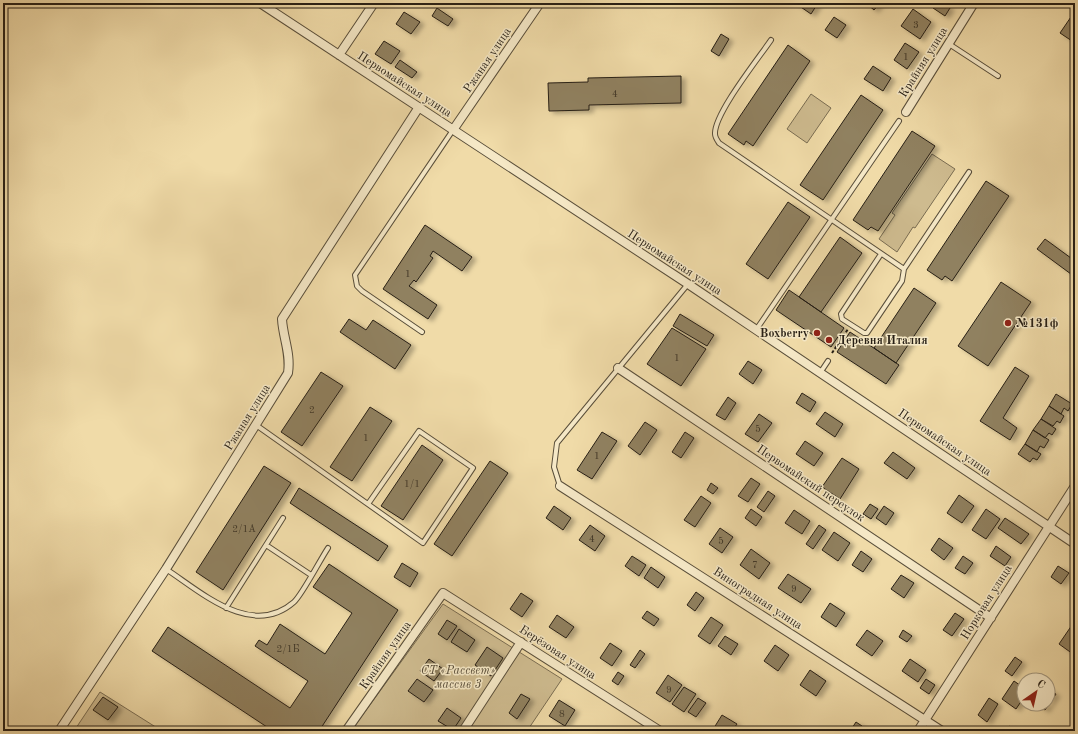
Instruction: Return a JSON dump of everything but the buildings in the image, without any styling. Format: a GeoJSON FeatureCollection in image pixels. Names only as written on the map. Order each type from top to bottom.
{"type":"FeatureCollection","features":[{"type":"Feature","properties":{"kind":"street","name":"Первомайская улица"},"geometry":{"type":"LineString","coordinates":[[260,3],[688,284],[1075,544]]}},
{"type":"Feature","properties":{"kind":"street"},"geometry":{"type":"LineString","coordinates":[[339,55],[374,3]]}},
{"type":"Feature","properties":{"kind":"street","name":"Ржаная улица"},"geometry":{"type":"LineString","coordinates":[[453,130],[540,3]]}},
{"type":"Feature","properties":{"kind":"street","name":"Крайняя улица"},"geometry":{"type":"LineString","coordinates":[[906,112],[974,3]]}},
{"type":"Feature","properties":{"kind":"street","name":"Ржаная улица"},"geometry":{"type":"LineString","coordinates":[[59,731],[166,569],[288,373],[290,359],[283,333],[282,319],[419,108]]}},
{"type":"Feature","properties":{"kind":"street","name":"Первомайский переулок"},"geometry":{"type":"LineString","coordinates":[[618,368],[991,618]]}},
{"type":"Feature","properties":{"kind":"street","name":"Виноградная улица"},"geometry":{"type":"LineString","coordinates":[[560,486],[942,731]]}},
{"type":"Feature","properties":{"kind":"street","name":"Норковая улица"},"geometry":{"type":"LineString","coordinates":[[918,731],[1075,486]]}},
{"type":"Feature","properties":{"kind":"street","name":"Крайняя улица"},"geometry":{"type":"LineString","coordinates":[[346,731],[443,593]]}},
{"type":"Feature","properties":{"kind":"street","name":"Берёзовая улица"},"geometry":{"type":"LineString","coordinates":[[443,593],[660,731]]}},
{"type":"Feature","properties":{"kind":"street"},"geometry":{"type":"LineString","coordinates":[[463,731],[521,642]]}},
{"type":"Feature","properties":{"kind":"lane"},"geometry":{"type":"LineString","coordinates":[[771,40],[721,114],[715,134],[716,139],[719,143],[904,269]]}},
{"type":"Feature","properties":{"kind":"lane"},"geometry":{"type":"LineString","coordinates":[[949,44],[998,76]]}},
{"type":"Feature","properties":{"kind":"lane"},"geometry":{"type":"LineString","coordinates":[[756,330],[899,121]]}},
{"type":"Feature","properties":{"kind":"lane"},"geometry":{"type":"LineString","coordinates":[[422,332],[362,292],[356,286],[355,276],[453,130]]}},
{"type":"Feature","properties":{"kind":"lane"},"geometry":{"type":"LineString","coordinates":[[881,254],[841,314],[842,319],[864,334],[867,333],[902,281],[904,269],[969,172]]}},
{"type":"Feature","properties":{"kind":"lane"},"geometry":{"type":"LineString","coordinates":[[560,486],[554,466],[557,443],[688,284]]}},
{"type":"Feature","properties":{"kind":"lane"},"geometry":{"type":"LineString","coordinates":[[820,373],[828,362]]}},
{"type":"Feature","properties":{"kind":"lane"},"geometry":{"type":"LineString","coordinates":[[256,425],[423,543],[473,468],[419,431],[368,504]]}},
{"type":"Feature","properties":{"kind":"lane"},"geometry":{"type":"LineString","coordinates":[[226,608],[283,518]]}},
{"type":"Feature","properties":{"kind":"lane"},"geometry":{"type":"LineString","coordinates":[[266,545],[311,575]]}},
{"type":"Feature","properties":{"kind":"lane"},"geometry":{"type":"LineString","coordinates":[[166,569],[226,608],[249,616],[266,616],[294,602],[328,548]]}},
{"type":"Feature","properties":{"kind":"path"},"geometry":{"type":"LineString","coordinates":[[832,353],[851,325]]}},
{"type":"Feature","properties":{"kind":"green space"},"geometry":{"type":"Polygon","coordinates":[[[811,94],[831,108],[807,143],[787,129],[811,94]]]}},
{"type":"Feature","properties":{"kind":"green space"},"geometry":{"type":"Polygon","coordinates":[[[932,154],[955,169],[915,228],[913,227],[897,252],[879,239],[895,215],[892,213],[932,154]]]}},
{"type":"Feature","properties":{"kind":"green space","name":"СТ «Рассвет» массив 3"},"geometry":{"type":"Polygon","coordinates":[[[443,604],[562,679],[527,731],[351,731],[443,604]]]}},
{"type":"Feature","properties":{"kind":"green space"},"geometry":{"type":"Polygon","coordinates":[[[100,692],[162,731],[74,731],[100,692]]]}},
{"type":"Feature","properties":{"kind":"place","name":"№131ф"},"geometry":{"type":"Point","coordinates":[1008,323]}},
{"type":"Feature","properties":{"kind":"place","name":"Boxberry"},"geometry":{"type":"Point","coordinates":[817,333]}},
{"type":"Feature","properties":{"kind":"place","name":"Деревня Италия"},"geometry":{"type":"Point","coordinates":[829,340]}}]}
